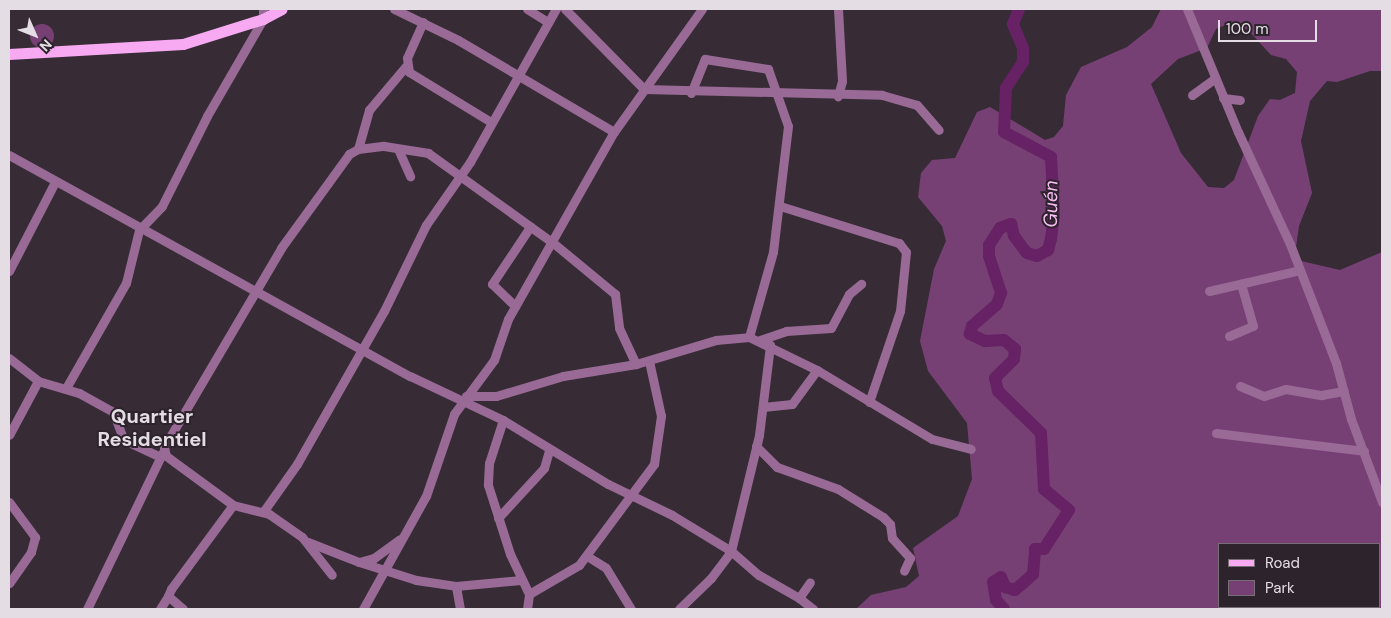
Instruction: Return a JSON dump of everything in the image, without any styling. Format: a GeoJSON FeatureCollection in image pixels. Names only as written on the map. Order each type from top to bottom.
{"type":"FeatureCollection","features":[{"type":"Feature","properties":{"kind":"main road"},"geometry":{"type":"LineString","coordinates":[[9,54],[183,44],[263,14],[282,9]]}},
{"type":"Feature","properties":{"kind":"street"},"geometry":{"type":"LineString","coordinates":[[394,9],[423,22],[614,132]]}},
{"type":"Feature","properties":{"kind":"street"},"geometry":{"type":"LineString","coordinates":[[527,9],[548,22]]}},
{"type":"Feature","properties":{"kind":"street"},"geometry":{"type":"LineString","coordinates":[[262,512],[297,464],[426,225],[462,174],[556,9]]}},
{"type":"Feature","properties":{"kind":"street"},"geometry":{"type":"LineString","coordinates":[[565,9],[644,89],[691,93],[882,95],[917,105],[939,130]]}},
{"type":"Feature","properties":{"kind":"street"},"geometry":{"type":"LineString","coordinates":[[363,609],[400,539],[426,496],[464,399],[494,360],[515,306],[614,132],[702,9]]}},
{"type":"Feature","properties":{"kind":"street"},"geometry":{"type":"LineString","coordinates":[[838,9],[842,81],[838,96]]}},
{"type":"Feature","properties":{"kind":"street"},"geometry":{"type":"LineString","coordinates":[[1187,9],[1223,98],[1300,270],[1382,502]]}},
{"type":"Feature","properties":{"kind":"street"},"geometry":{"type":"LineString","coordinates":[[66,388],[126,283],[139,230],[162,206],[207,116],[263,14]]}},
{"type":"Feature","properties":{"kind":"street"},"geometry":{"type":"LineString","coordinates":[[358,149],[369,110],[406,66],[423,22]]}},
{"type":"Feature","properties":{"kind":"street"},"geometry":{"type":"LineString","coordinates":[[691,93],[705,59],[770,70],[776,95],[788,126],[780,206],[764,294],[749,338]]}},
{"type":"Feature","properties":{"kind":"street"},"geometry":{"type":"LineString","coordinates":[[406,66],[415,76],[491,122]]}},
{"type":"Feature","properties":{"kind":"street"},"geometry":{"type":"LineString","coordinates":[[1192,95],[1215,78]]}},
{"type":"Feature","properties":{"kind":"street"},"geometry":{"type":"LineString","coordinates":[[1223,98],[1240,100]]}},
{"type":"Feature","properties":{"kind":"street"},"geometry":{"type":"LineString","coordinates":[[87,609],[161,454],[255,292],[281,248],[349,154],[358,149],[398,149],[428,152],[462,174],[552,242],[615,294],[619,328],[636,364]]}},
{"type":"Feature","properties":{"kind":"street"},"geometry":{"type":"LineString","coordinates":[[398,149],[410,176]]}},
{"type":"Feature","properties":{"kind":"street"},"geometry":{"type":"LineString","coordinates":[[9,155],[139,230],[503,420],[549,450],[731,551],[759,575],[799,598],[813,609]]}},
{"type":"Feature","properties":{"kind":"street"},"geometry":{"type":"LineString","coordinates":[[9,272],[55,182]]}},
{"type":"Feature","properties":{"kind":"street"},"geometry":{"type":"LineString","coordinates":[[780,206],[899,243],[906,252],[900,311],[869,402]]}},
{"type":"Feature","properties":{"kind":"street"},"geometry":{"type":"LineString","coordinates":[[515,306],[492,284],[530,227]]}},
{"type":"Feature","properties":{"kind":"street"},"geometry":{"type":"LineString","coordinates":[[1209,291],[1300,270]]}},
{"type":"Feature","properties":{"kind":"street"},"geometry":{"type":"LineString","coordinates":[[760,340],[786,330],[831,328],[853,289],[861,284]]}},
{"type":"Feature","properties":{"kind":"street"},"geometry":{"type":"LineString","coordinates":[[1229,336],[1248,331],[1254,324],[1241,284]]}},
{"type":"Feature","properties":{"kind":"street"},"geometry":{"type":"LineString","coordinates":[[464,399],[489,397],[563,376],[649,361],[716,340],[749,338],[760,340],[817,370],[932,439],[971,448]]}},
{"type":"Feature","properties":{"kind":"street"},"geometry":{"type":"LineString","coordinates":[[679,609],[711,578],[731,551],[756,446],[763,407],[770,345]]}},
{"type":"Feature","properties":{"kind":"street"},"geometry":{"type":"LineString","coordinates":[[9,358],[38,381],[66,388],[117,415],[124,440],[161,454],[232,504],[262,512],[308,542],[382,572],[456,586],[522,580]]}},
{"type":"Feature","properties":{"kind":"street"},"geometry":{"type":"LineString","coordinates":[[529,594],[570,573],[587,556],[654,464],[661,431],[649,361]]}},
{"type":"Feature","properties":{"kind":"street"},"geometry":{"type":"LineString","coordinates":[[763,407],[792,404],[817,370]]}},
{"type":"Feature","properties":{"kind":"street"},"geometry":{"type":"LineString","coordinates":[[9,435],[38,381]]}},
{"type":"Feature","properties":{"kind":"street"},"geometry":{"type":"LineString","coordinates":[[1240,386],[1264,396],[1286,389],[1321,395],[1344,391]]}},
{"type":"Feature","properties":{"kind":"street"},"geometry":{"type":"LineString","coordinates":[[503,420],[488,475],[498,518],[529,594],[527,609]]}},
{"type":"Feature","properties":{"kind":"street"},"geometry":{"type":"LineString","coordinates":[[1216,433],[1364,451]]}},
{"type":"Feature","properties":{"kind":"street"},"geometry":{"type":"LineString","coordinates":[[756,446],[776,467],[838,489],[883,517],[890,524],[892,538],[910,558],[904,571]]}},
{"type":"Feature","properties":{"kind":"street"},"geometry":{"type":"LineString","coordinates":[[498,518],[544,468],[549,450]]}},
{"type":"Feature","properties":{"kind":"street"},"geometry":{"type":"LineString","coordinates":[[9,502],[35,537],[31,552],[9,583]]}},
{"type":"Feature","properties":{"kind":"street"},"geometry":{"type":"LineString","coordinates":[[160,609],[232,504]]}},
{"type":"Feature","properties":{"kind":"street"},"geometry":{"type":"LineString","coordinates":[[359,562],[374,558],[400,539]]}},
{"type":"Feature","properties":{"kind":"street"},"geometry":{"type":"LineString","coordinates":[[308,542],[332,575]]}},
{"type":"Feature","properties":{"kind":"street"},"geometry":{"type":"LineString","coordinates":[[587,556],[606,568],[631,609]]}},
{"type":"Feature","properties":{"kind":"street"},"geometry":{"type":"LineString","coordinates":[[799,598],[810,582]]}},
{"type":"Feature","properties":{"kind":"street"},"geometry":{"type":"LineString","coordinates":[[456,586],[460,609]]}},
{"type":"Feature","properties":{"kind":"street"},"geometry":{"type":"LineString","coordinates":[[168,596],[183,609]]}},
{"type":"Feature","properties":{"kind":"green space"},"geometry":{"type":"Polygon","coordinates":[[[1161,9],[1382,9],[1382,71],[1370,71],[1337,82],[1327,81],[1310,101],[1301,141],[1312,193],[1299,226],[1296,247],[1301,261],[1340,270],[1382,252],[1382,609],[856,609],[871,595],[906,587],[919,576],[913,548],[958,516],[972,479],[967,423],[928,371],[920,341],[934,269],[946,241],[942,226],[918,197],[921,173],[932,160],[955,158],[977,112],[990,107],[1045,140],[1054,137],[1063,126],[1066,95],[1081,67],[1127,47],[1152,27],[1161,9]],[[1230,23],[1216,29],[1207,48],[1178,59],[1151,84],[1181,153],[1208,187],[1224,188],[1234,180],[1258,116],[1270,99],[1280,100],[1295,93],[1297,72],[1286,59],[1271,55],[1248,30],[1230,23]]]}},
{"type":"Feature","properties":{"kind":"green space"},"geometry":{"type":"Polygon","coordinates":[[[42,24],[51,27],[54,36],[51,45],[42,48],[33,45],[30,36],[33,27],[42,24]]]}},
{"type":"Feature","properties":{"kind":"waterway","name":"Guén"},"geometry":{"type":"LineString","coordinates":[[1004,609],[996,600],[993,582],[1001,577],[1005,587],[1015,590],[1033,574],[1035,549],[1044,549],[1069,510],[1044,489],[1041,433],[998,391],[995,378],[1014,359],[1015,349],[1004,340],[985,341],[970,334],[972,326],[997,304],[1001,293],[989,256],[989,245],[1000,228],[1011,224],[1014,236],[1027,253],[1037,256],[1048,250],[1051,239],[1054,216],[1051,157],[1004,132],[1006,88],[1023,62],[1023,48],[1013,24],[1019,9]]}},
{"type":"Feature","properties":{"kind":"district","name":"Quartier Residentiel"},"geometry":{"type":"Point","coordinates":[152,428]}}]}
